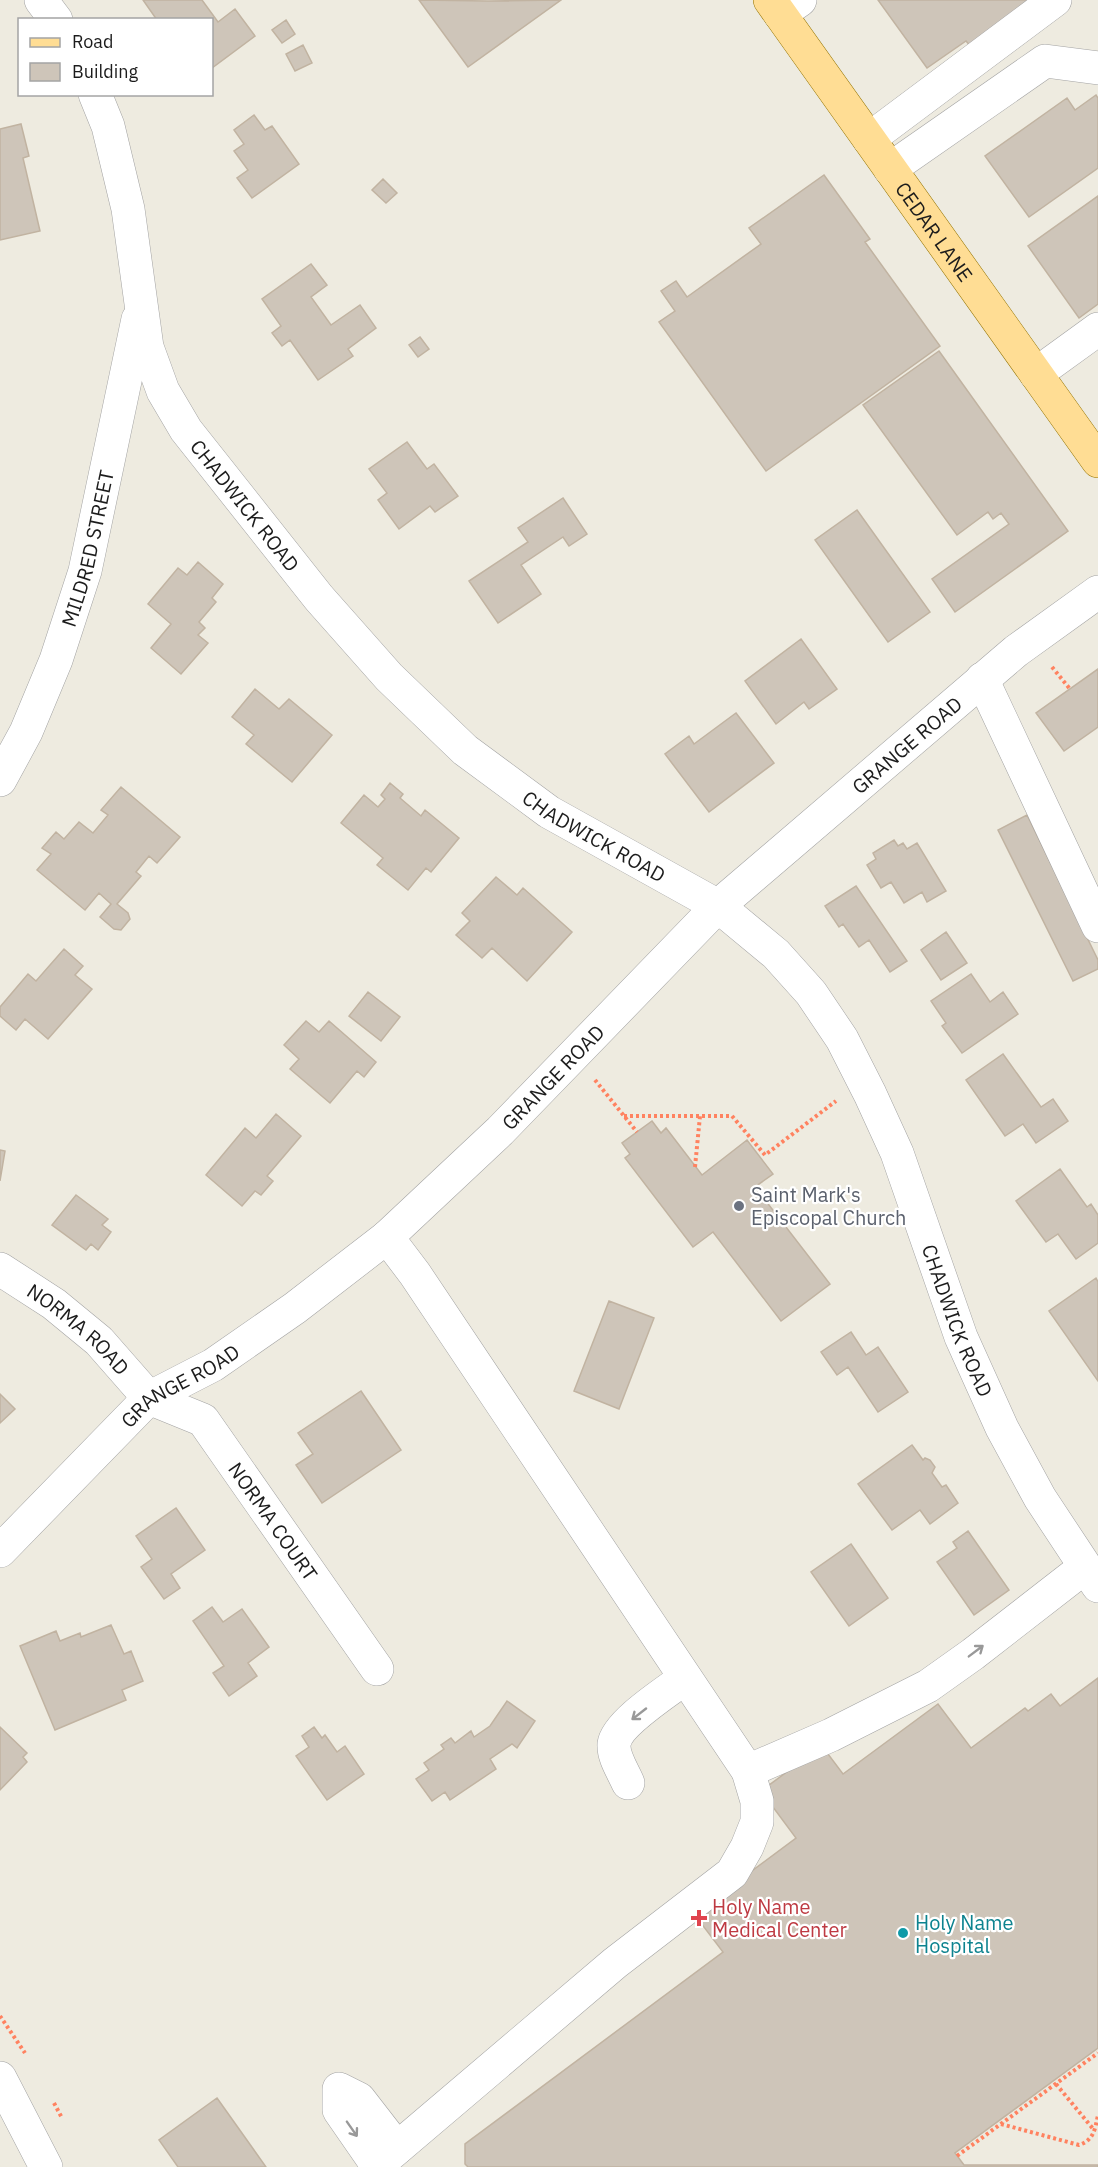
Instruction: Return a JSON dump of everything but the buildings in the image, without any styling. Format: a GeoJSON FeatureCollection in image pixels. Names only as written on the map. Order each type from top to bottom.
{"type":"FeatureCollection","features":[{"type":"Feature","properties":{"kind":"main road","name":"CEDAR LANE"},"geometry":{"type":"LineString","coordinates":[[783,5],[869,139],[1098,461]]}},
{"type":"Feature","properties":{"kind":"street"},"geometry":{"type":"LineString","coordinates":[[41,0],[54,18]]}},
{"type":"Feature","properties":{"kind":"street"},"geometry":{"type":"LineString","coordinates":[[869,139],[1055,0]]}},
{"type":"Feature","properties":{"kind":"street"},"geometry":{"type":"LineString","coordinates":[[890,169],[1045,61],[1098,68]]}},
{"type":"Feature","properties":{"kind":"street","name":"CHADWICK ROAD"},"geometry":{"type":"LineString","coordinates":[[96,96],[108,126],[128,209],[147,347],[163,391],[186,430],[319,598],[389,676],[465,750],[549,813],[718,906],[776,954],[811,993],[842,1039],[897,1153],[961,1337],[1002,1428],[1040,1498],[1091,1577]]}},
{"type":"Feature","properties":{"kind":"street","name":"MILDRED STREET"},"geometry":{"type":"LineString","coordinates":[[0,780],[26,732],[56,660],[85,571],[141,306]]}},
{"type":"Feature","properties":{"kind":"street"},"geometry":{"type":"LineString","coordinates":[[1036,374],[1098,329]]}},
{"type":"Feature","properties":{"kind":"street","name":"GRANGE ROAD"},"geometry":{"type":"LineString","coordinates":[[0,1551],[149,1398],[213,1365],[295,1308],[387,1237],[501,1131],[718,906],[982,679],[1016,651],[1098,592]]}},
{"type":"Feature","properties":{"kind":"street"},"geometry":{"type":"LineString","coordinates":[[982,679],[1098,926]]}},
{"type":"Feature","properties":{"kind":"street"},"geometry":{"type":"LineString","coordinates":[[383,2160],[615,1963],[732,1873],[757,1822],[757,1801],[748,1771],[415,1274],[387,1237]]}},
{"type":"Feature","properties":{"kind":"street","name":"NORMA ROAD"},"geometry":{"type":"LineString","coordinates":[[0,1269],[54,1304],[99,1341],[149,1398]]}},
{"type":"Feature","properties":{"kind":"street","name":"NORMA COURT"},"geometry":{"type":"LineString","coordinates":[[149,1398],[203,1420],[377,1669]]}},
{"type":"Feature","properties":{"kind":"street"},"geometry":{"type":"LineString","coordinates":[[748,1771],[831,1735],[928,1686],[1091,1577]]}},
{"type":"Feature","properties":{"kind":"street"},"geometry":{"type":"LineString","coordinates":[[628,1783],[615,1752],[614,1743],[617,1735],[625,1724],[685,1678]]}},
{"type":"Feature","properties":{"kind":"street"},"geometry":{"type":"LineString","coordinates":[[0,2078],[46,2167]]}},
{"type":"Feature","properties":{"kind":"path"},"geometry":{"type":"LineString","coordinates":[[574,1053],[637,1132]]}},
{"type":"Feature","properties":{"kind":"path"},"geometry":{"type":"LineString","coordinates":[[624,1116],[732,1116],[765,1155],[863,1080]]}},
{"type":"Feature","properties":{"kind":"path"},"geometry":{"type":"LineString","coordinates":[[695,1167],[700,1116]]}},
{"type":"Feature","properties":{"kind":"path"},"geometry":{"type":"LineString","coordinates":[[957,2156],[1098,2053]]}},
{"type":"Feature","properties":{"kind":"path"},"geometry":{"type":"LineString","coordinates":[[1056,2084],[1094,2130]]}},
{"type":"Feature","properties":{"kind":"path"},"geometry":{"type":"LineString","coordinates":[[1001,2124],[1074,2146],[1088,2141],[1098,2115]]}},
{"type":"Feature","properties":{"kind":"place","name":"Saint Mark's Episcopal Church"},"geometry":{"type":"Point","coordinates":[739,1206]}},
{"type":"Feature","properties":{"kind":"place","name":"Holy Name Medical Center"},"geometry":{"type":"Point","coordinates":[699,1918]}},
{"type":"Feature","properties":{"kind":"place","name":"Holy Name Hospital"},"geometry":{"type":"Point","coordinates":[903,1933]}}]}
